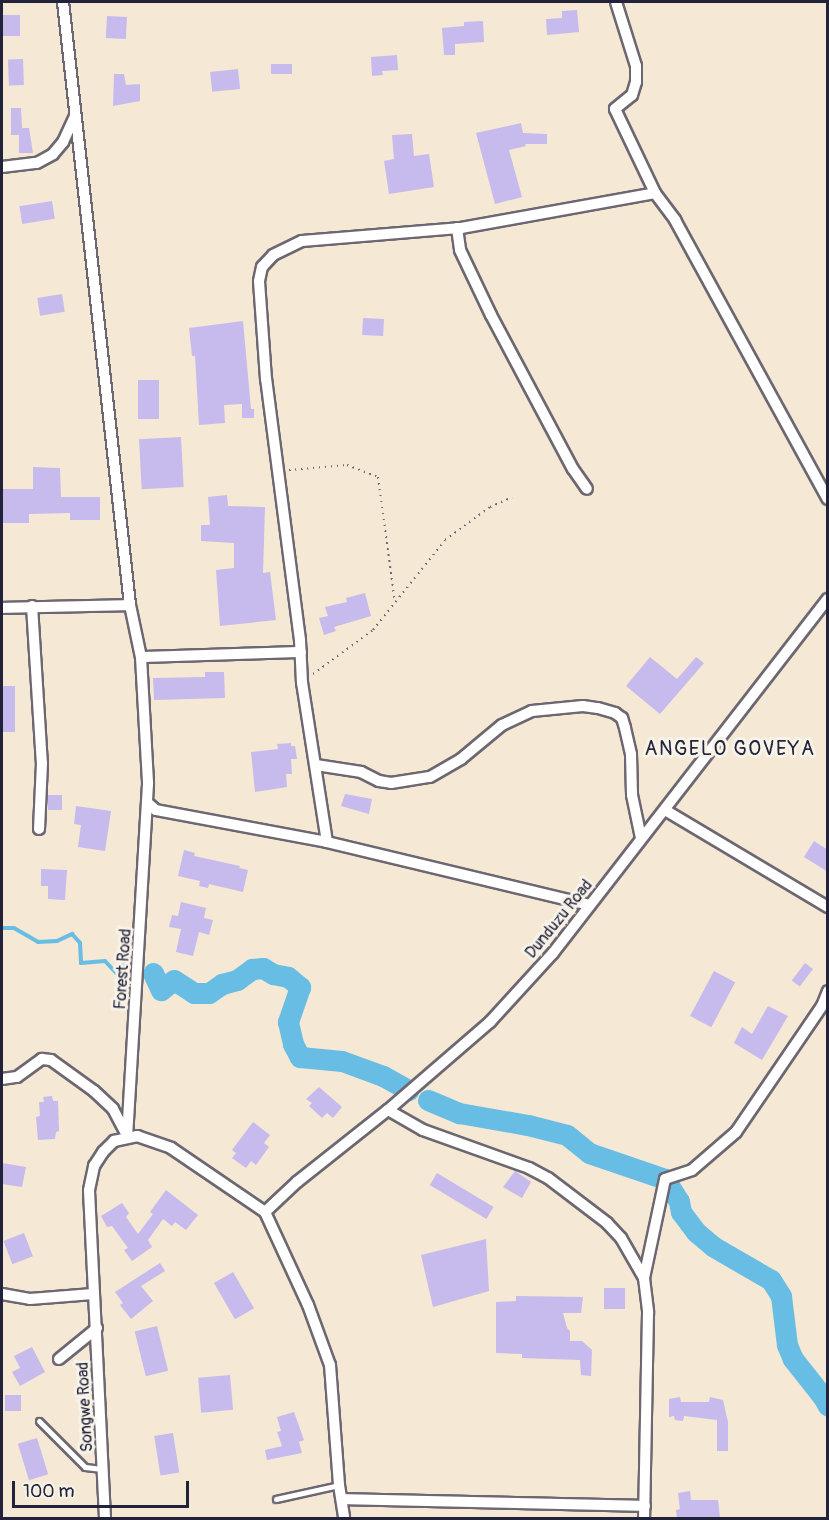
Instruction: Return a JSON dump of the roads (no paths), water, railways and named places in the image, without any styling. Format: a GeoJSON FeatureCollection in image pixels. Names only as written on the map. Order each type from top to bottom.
{"type":"FeatureCollection","features":[{"type":"Feature","properties":{"kind":"street","name":"Forest Road"},"geometry":{"type":"LineString","coordinates":[[63,2],[102,332],[130,605],[141,657],[148,804],[127,1136]]}},
{"type":"Feature","properties":{"kind":"street"},"geometry":{"type":"LineString","coordinates":[[616,2],[636,66],[636,82],[632,95],[615,109],[655,193],[675,220],[828,499]]}},
{"type":"Feature","properties":{"kind":"street"},"geometry":{"type":"LineString","coordinates":[[2,167],[37,163],[53,154],[63,142],[75,116]]}},
{"type":"Feature","properties":{"kind":"street"},"geometry":{"type":"LineString","coordinates":[[327,842],[302,683],[301,652],[266,379],[260,281],[262,267],[273,255],[302,241],[456,228],[655,193]]}},
{"type":"Feature","properties":{"kind":"street"},"geometry":{"type":"LineString","coordinates":[[456,228],[460,250],[491,315],[563,450],[587,489]]}},
{"type":"Feature","properties":{"kind":"street","name":"Dunduzu Road"},"geometry":{"type":"LineString","coordinates":[[265,1212],[297,1182],[388,1110],[490,1022],[553,953],[828,599]]}},
{"type":"Feature","properties":{"kind":"street"},"geometry":{"type":"LineString","coordinates":[[2,608],[130,605]]}},
{"type":"Feature","properties":{"kind":"street"},"geometry":{"type":"LineString","coordinates":[[32,606],[42,763],[39,829]]}},
{"type":"Feature","properties":{"kind":"street"},"geometry":{"type":"LineString","coordinates":[[141,657],[301,652]]}},
{"type":"Feature","properties":{"kind":"street"},"geometry":{"type":"LineString","coordinates":[[316,765],[361,772],[379,781],[391,783],[430,777],[461,759],[502,725],[532,711],[583,706],[598,708],[615,713],[622,718],[631,754],[632,795],[641,838]]}},
{"type":"Feature","properties":{"kind":"street"},"geometry":{"type":"LineString","coordinates":[[148,804],[156,810],[327,842],[590,905]]}},
{"type":"Feature","properties":{"kind":"street"},"geometry":{"type":"LineString","coordinates":[[665,810],[828,907]]}},
{"type":"Feature","properties":{"kind":"street"},"geometry":{"type":"LineString","coordinates":[[644,1518],[648,1313],[644,1278],[665,1179],[692,1170],[736,1132],[822,1006],[828,991]]}},
{"type":"Feature","properties":{"kind":"street"},"geometry":{"type":"LineString","coordinates":[[2,1079],[17,1077],[42,1059],[51,1060],[94,1091],[113,1109],[127,1136],[148,1138],[171,1148],[265,1212],[308,1305],[330,1365],[339,1485],[343,1499],[344,1518]]}},
{"type":"Feature","properties":{"kind":"street"},"geometry":{"type":"LineString","coordinates":[[388,1110],[423,1130],[529,1168],[548,1178],[607,1223],[621,1238],[644,1278]]}},
{"type":"Feature","properties":{"kind":"street","name":"Songwe Road"},"geometry":{"type":"LineString","coordinates":[[105,1518],[89,1190],[94,1166],[103,1152],[114,1141],[127,1136]]}},
{"type":"Feature","properties":{"kind":"street"},"geometry":{"type":"LineString","coordinates":[[2,1294],[30,1299],[93,1294]]}},
{"type":"Feature","properties":{"kind":"street"},"geometry":{"type":"LineString","coordinates":[[59,1359],[96,1328]]}},
{"type":"Feature","properties":{"kind":"street"},"geometry":{"type":"LineString","coordinates":[[343,1499],[645,1506]]}},
{"type":"Feature","properties":{"kind":"lane"},"geometry":{"type":"LineString","coordinates":[[39,1420],[85,1467],[103,1469]]}},
{"type":"Feature","properties":{"kind":"lane"},"geometry":{"type":"LineString","coordinates":[[276,1499],[339,1485]]}},
{"type":"Feature","properties":{"kind":"waterway"},"geometry":{"type":"LineString","coordinates":[[2,928],[14,928],[38,942],[57,941],[72,934],[80,943],[81,963],[105,961],[118,975],[123,964]]}},
{"type":"Feature","properties":{"kind":"waterway"},"geometry":{"type":"LineString","coordinates":[[153,973],[161,990],[174,980],[194,993],[209,993],[222,984],[237,980],[252,969],[263,968],[273,974],[288,977],[300,987],[288,1022],[293,1044],[300,1057],[342,1061],[383,1076],[408,1090]]}},
{"type":"Feature","properties":{"kind":"waterway"},"geometry":{"type":"LineString","coordinates":[[428,1100],[459,1113],[528,1125],[567,1135],[589,1153],[665,1179],[679,1201],[681,1212],[696,1232],[714,1247],[771,1280],[781,1296],[787,1345],[793,1359],[828,1406]]}},
{"type":"Feature","properties":{"kind":"district","name":"ANGELO GOVEYA"},"geometry":{"type":"Point","coordinates":[730,748]}}]}
